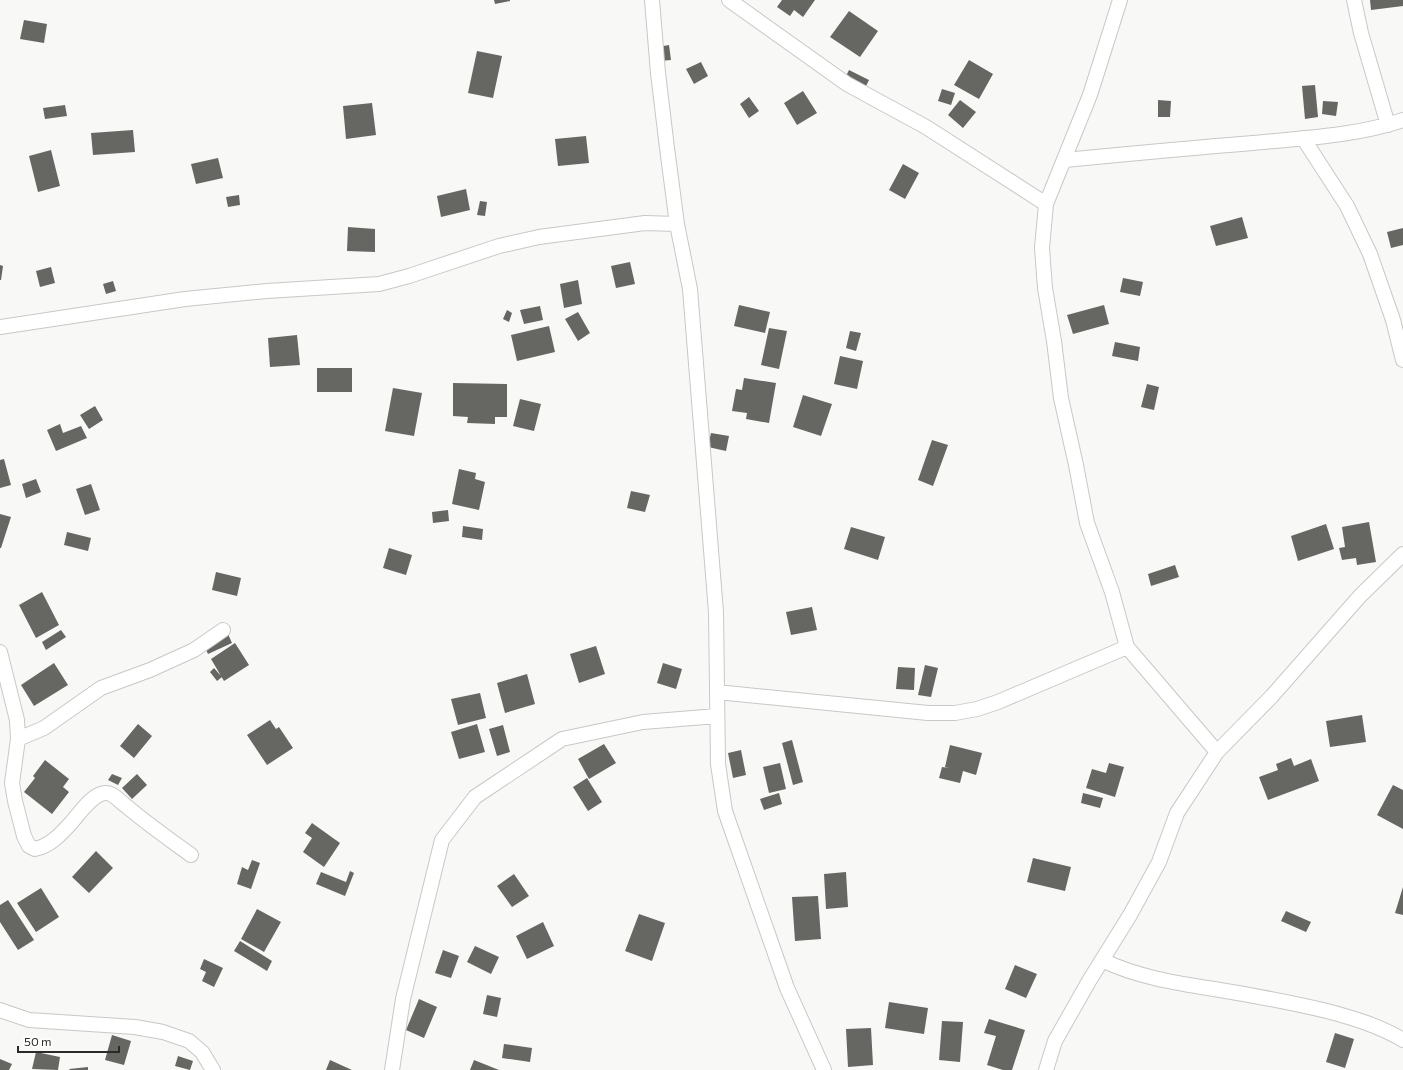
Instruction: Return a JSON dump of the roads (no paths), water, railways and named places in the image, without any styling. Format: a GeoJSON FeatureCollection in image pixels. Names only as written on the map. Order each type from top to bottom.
{"type":"FeatureCollection","features":[{"type":"Feature","properties":{"kind":"street"},"geometry":{"type":"LineString","coordinates":[[652,0],[658,72],[677,224],[690,289],[716,612],[718,764],[725,811],[787,988],[824,1070]]}},
{"type":"Feature","properties":{"kind":"street"},"geometry":{"type":"LineString","coordinates":[[729,0],[847,84],[926,127],[1046,204]]}},
{"type":"Feature","properties":{"kind":"street"},"geometry":{"type":"LineString","coordinates":[[1120,0],[1090,95],[1046,204],[1042,248],[1045,288],[1054,341],[1061,398],[1087,523],[1112,592],[1127,647],[1217,752]]}},
{"type":"Feature","properties":{"kind":"street"},"geometry":{"type":"LineString","coordinates":[[1354,0],[1361,33],[1388,125]]}},
{"type":"Feature","properties":{"kind":"street"},"geometry":{"type":"LineString","coordinates":[[1065,160],[1303,138],[1364,130],[1403,120]]}},
{"type":"Feature","properties":{"kind":"street"},"geometry":{"type":"LineString","coordinates":[[1303,138],[1347,206],[1370,254],[1394,320],[1403,360]]}},
{"type":"Feature","properties":{"kind":"street"},"geometry":{"type":"LineString","coordinates":[[0,327],[185,299],[267,291],[379,284],[499,246],[539,237],[645,223],[677,224]]}},
{"type":"Feature","properties":{"kind":"street"},"geometry":{"type":"LineString","coordinates":[[1046,1070],[1055,1041],[1130,915],[1159,862],[1178,813],[1217,752],[1272,696],[1360,596],[1403,554]]}},
{"type":"Feature","properties":{"kind":"street"},"geometry":{"type":"LineString","coordinates":[[18,739],[44,728],[101,688],[150,670],[194,650],[223,630]]}},
{"type":"Feature","properties":{"kind":"street"},"geometry":{"type":"LineString","coordinates":[[717,692],[914,712],[955,713],[977,709],[998,702],[1127,647]]}},
{"type":"Feature","properties":{"kind":"street"},"geometry":{"type":"LineString","coordinates":[[0,652],[17,720],[18,739],[12,783],[24,836],[29,846],[34,849],[41,848],[49,844],[64,831],[91,800],[98,795],[105,793],[112,795],[142,820],[191,855]]}},
{"type":"Feature","properties":{"kind":"street"},"geometry":{"type":"LineString","coordinates":[[392,1070],[404,1000],[442,840],[475,797],[562,739],[643,722],[717,716]]}},
{"type":"Feature","properties":{"kind":"street"},"geometry":{"type":"LineString","coordinates":[[1102,960],[1138,974],[1177,983],[1276,1000],[1353,1018],[1403,1040]]}},
{"type":"Feature","properties":{"kind":"street"},"geometry":{"type":"LineString","coordinates":[[0,1010],[29,1020],[135,1027],[163,1032],[189,1041],[202,1052],[213,1070]]}}]}
